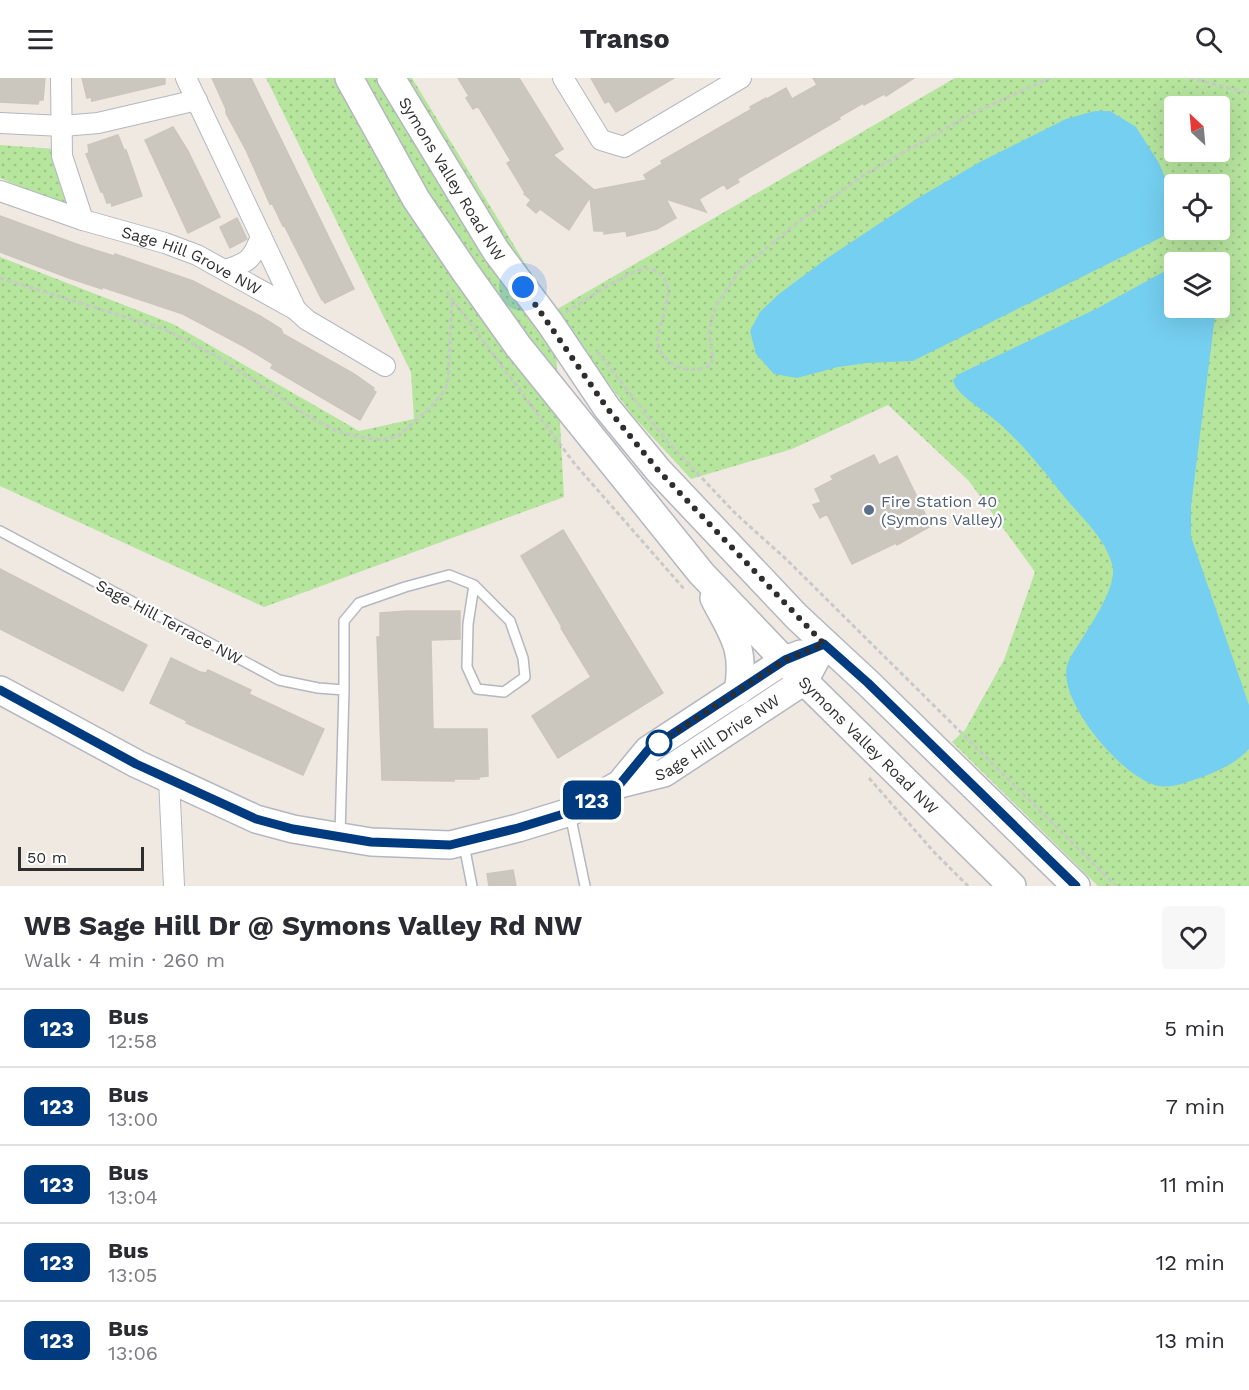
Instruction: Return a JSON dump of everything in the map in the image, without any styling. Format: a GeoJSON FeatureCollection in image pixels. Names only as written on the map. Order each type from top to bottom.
{"type":"FeatureCollection","features":[{"type":"Feature","properties":{"kind":"main road","name":"Symons Valley Road NW"},"geometry":{"type":"LineString","coordinates":[[349,78],[416,199],[511,336],[694,582],[785,660],[1012,886]]}},
{"type":"Feature","properties":{"kind":"main road","name":"Symons Valley Road NW"},"geometry":{"type":"LineString","coordinates":[[391,78],[496,251],[550,323],[607,408],[658,470],[824,644],[868,683],[1076,886]]}},
{"type":"Feature","properties":{"kind":"main road"},"geometry":{"type":"LineString","coordinates":[[694,582],[739,646],[741,664],[738,692]]}},
{"type":"Feature","properties":{"kind":"main road","name":"Sage Hill Drive NW"},"geometry":{"type":"LineString","coordinates":[[620,784],[648,750],[785,660],[824,644]]}},
{"type":"Feature","properties":{"kind":"main road","name":"Sage Hill Drive NW"},"geometry":{"type":"LineString","coordinates":[[0,690],[128,760],[256,819],[293,829],[371,842],[450,845],[570,812],[620,784],[664,772],[804,681],[824,644]]}},
{"type":"Feature","properties":{"kind":"street"},"geometry":{"type":"LineString","coordinates":[[61,78],[62,156],[82,220]]}},
{"type":"Feature","properties":{"kind":"street","name":"Sage Hill Grove NW"},"geometry":{"type":"LineString","coordinates":[[186,78],[296,310]]}},
{"type":"Feature","properties":{"kind":"street"},"geometry":{"type":"LineString","coordinates":[[563,78],[601,140],[624,147],[741,78]]}},
{"type":"Feature","properties":{"kind":"street"},"geometry":{"type":"LineString","coordinates":[[0,123],[63,126],[98,123],[197,100]]}},
{"type":"Feature","properties":{"kind":"street","name":"Sage Hill Grove NW"},"geometry":{"type":"LineString","coordinates":[[0,191],[82,220],[165,243],[197,255],[296,310],[307,320],[385,366]]}},
{"type":"Feature","properties":{"kind":"street"},"geometry":{"type":"LineString","coordinates":[[225,270],[249,260],[256,251],[261,236]]}},
{"type":"Feature","properties":{"kind":"street"},"geometry":{"type":"LineString","coordinates":[[169,779],[174,886]]}},
{"type":"Feature","properties":{"kind":"lane","name":"Sage Hill Terrace NW"},"geometry":{"type":"LineString","coordinates":[[0,531],[279,680],[318,688],[344,690]]}},
{"type":"Feature","properties":{"kind":"lane"},"geometry":{"type":"LineString","coordinates":[[340,837],[344,621],[359,603],[405,587],[449,575],[474,585],[510,621],[523,658],[525,677],[504,692],[477,689],[466,667],[468,624],[474,585]]}},
{"type":"Feature","properties":{"kind":"lane"},"geometry":{"type":"LineString","coordinates":[[570,812],[585,886]]}},
{"type":"Feature","properties":{"kind":"lane"},"geometry":{"type":"LineString","coordinates":[[463,843],[472,886]]}},
{"type":"Feature","properties":{"kind":"path"},"geometry":{"type":"LineString","coordinates":[[572,321],[564,313],[624,278],[645,268],[654,269],[667,284],[668,297],[658,346],[666,360],[679,367],[690,369],[701,370],[710,366],[713,358],[709,334],[712,318],[717,304],[740,270],[797,224],[864,175],[973,113],[1050,78]]}},
{"type":"Feature","properties":{"kind":"path"},"geometry":{"type":"LineString","coordinates":[[1190,78],[1249,93]]}},
{"type":"Feature","properties":{"kind":"path"},"geometry":{"type":"LineString","coordinates":[[0,278],[164,329],[218,357],[321,423],[354,436],[382,440],[398,436],[429,409],[448,383],[452,299]]}},
{"type":"Feature","properties":{"kind":"path"},"geometry":{"type":"LineString","coordinates":[[447,292],[574,463],[694,582]]}},
{"type":"Feature","properties":{"kind":"path"},"geometry":{"type":"LineString","coordinates":[[593,346],[666,440],[735,513],[787,560],[1116,886]]}},
{"type":"Feature","properties":{"kind":"path"},"geometry":{"type":"LineString","coordinates":[[864,773],[934,852],[968,886]]}},
{"type":"Feature","properties":{"kind":"green space"},"geometry":{"type":"Polygon","coordinates":[[[266,78],[412,78],[554,311],[955,78],[1249,78],[1249,886],[1098,886],[952,742],[965,730],[1004,660],[1035,572],[969,481],[888,405],[792,449],[691,479],[634,417],[554,312],[564,497],[264,607],[0,486],[0,257],[173,324],[359,431],[414,419],[411,372],[266,78]]]}},
{"type":"Feature","properties":{"kind":"green space"},"geometry":{"type":"Polygon","coordinates":[[[0,145],[55,149],[72,209],[0,178],[0,145]]]}},
{"type":"Feature","properties":{"kind":"water"},"geometry":{"type":"Polygon","coordinates":[[[1095,111],[1110,111],[1136,127],[1164,175],[1164,235],[1162,237],[913,361],[838,367],[797,378],[774,374],[756,354],[750,331],[760,312],[779,294],[826,259],[918,198],[980,162],[1066,119],[1095,111]]]}},
{"type":"Feature","properties":{"kind":"water"},"geometry":{"type":"Polygon","coordinates":[[[1164,272],[1164,318],[1215,318],[1191,506],[1191,537],[1249,705],[1249,749],[1218,771],[1173,786],[1159,786],[1145,781],[1112,755],[1083,718],[1067,681],[1069,660],[1101,606],[1113,577],[1111,560],[1105,547],[1024,448],[995,420],[964,396],[953,380],[959,374],[1098,308],[1164,272]]]}},
{"type":"Feature","properties":{"kind":"building"},"geometry":{"type":"Polygon","coordinates":[[[0,78],[45,78],[43,100],[39,100],[38,104],[0,102],[0,78]]]}},
{"type":"Feature","properties":{"kind":"building"},"geometry":{"type":"Polygon","coordinates":[[[82,78],[165,78],[165,84],[92,101],[91,97],[87,98],[82,78]]]}},
{"type":"Feature","properties":{"kind":"building"},"geometry":{"type":"Polygon","coordinates":[[[212,78],[251,78],[354,289],[325,303],[322,300],[284,225],[272,203],[270,204],[246,150],[226,113],[212,78]]]}},
{"type":"Feature","properties":{"kind":"building"},"geometry":{"type":"Polygon","coordinates":[[[458,78],[519,78],[563,149],[553,155],[594,190],[647,180],[644,175],[662,164],[661,161],[786,88],[792,99],[817,85],[813,78],[914,78],[886,96],[884,94],[864,105],[863,103],[839,117],[840,119],[737,179],[739,182],[727,189],[724,184],[699,199],[706,212],[666,199],[676,218],[657,229],[627,236],[626,231],[604,234],[604,231],[594,231],[590,197],[569,230],[540,209],[536,213],[527,205],[531,200],[524,194],[507,163],[511,161],[478,106],[473,109],[466,98],[469,96],[458,78]]]}},
{"type":"Feature","properties":{"kind":"building"},"geometry":{"type":"Polygon","coordinates":[[[591,78],[674,78],[616,112],[609,101],[605,103],[591,78]]]}},
{"type":"Feature","properties":{"kind":"building"},"geometry":{"type":"Polygon","coordinates":[[[173,127],[188,151],[220,217],[188,233],[145,140],[173,127]]]}},
{"type":"Feature","properties":{"kind":"building"},"geometry":{"type":"Polygon","coordinates":[[[118,135],[126,150],[142,196],[112,206],[111,202],[107,203],[101,192],[86,154],[89,153],[88,145],[118,135]]]}},
{"type":"Feature","properties":{"kind":"building"},"geometry":{"type":"Polygon","coordinates":[[[0,216],[79,245],[114,256],[115,254],[193,281],[260,316],[281,329],[283,334],[354,374],[374,388],[376,392],[360,420],[271,368],[273,364],[245,347],[183,314],[69,278],[0,252],[0,216]]]}},
{"type":"Feature","properties":{"kind":"building"},"geometry":{"type":"Polygon","coordinates":[[[237,218],[247,239],[230,248],[220,227],[237,218]]]}},
{"type":"Feature","properties":{"kind":"building","name":"Fire Station 40 (Symons Valley)"},"geometry":{"type":"Polygon","coordinates":[[[874,455],[879,465],[897,456],[931,526],[897,545],[896,543],[852,564],[827,514],[820,518],[813,505],[821,502],[815,489],[833,480],[831,476],[874,455]]]}},
{"type":"Feature","properties":{"kind":"building"},"geometry":{"type":"Polygon","coordinates":[[[563,530],[663,693],[558,758],[532,716],[591,677],[521,556],[563,530]]]}},
{"type":"Feature","properties":{"kind":"building"},"geometry":{"type":"Polygon","coordinates":[[[0,569],[147,645],[123,691],[0,629],[0,569]]]}},
{"type":"Feature","properties":{"kind":"building"},"geometry":{"type":"Polygon","coordinates":[[[460,611],[460,639],[431,640],[433,729],[487,729],[488,776],[479,777],[479,779],[454,779],[454,781],[382,780],[377,637],[380,637],[380,613],[460,611]]]}},
{"type":"Feature","properties":{"kind":"building"},"geometry":{"type":"Polygon","coordinates":[[[171,658],[200,672],[206,673],[208,670],[251,690],[249,694],[324,729],[303,775],[186,723],[187,721],[150,703],[171,658]]]}},
{"type":"Feature","properties":{"kind":"building"},"geometry":{"type":"Polygon","coordinates":[[[513,870],[516,886],[489,886],[487,874],[513,870]]]}},
{"type":"Feature","properties":{"kind":"bus line","name":"123"},"geometry":{"type":"LineString","coordinates":[[0,690],[136,764],[256,819],[293,829],[371,842],[450,845],[570,812],[620,784],[648,750],[785,660],[824,644],[868,683],[1076,886]]}},
{"type":"Feature","properties":{"kind":"place","name":"Fire Station 40 (Symons Valley)"},"geometry":{"type":"Point","coordinates":[869,510]}},
{"type":"Feature","properties":{"kind":"route"},"geometry":{"type":"LineString","coordinates":[[523,287],[607,408],[658,470],[824,644],[785,660],[659,743]]}}]}
